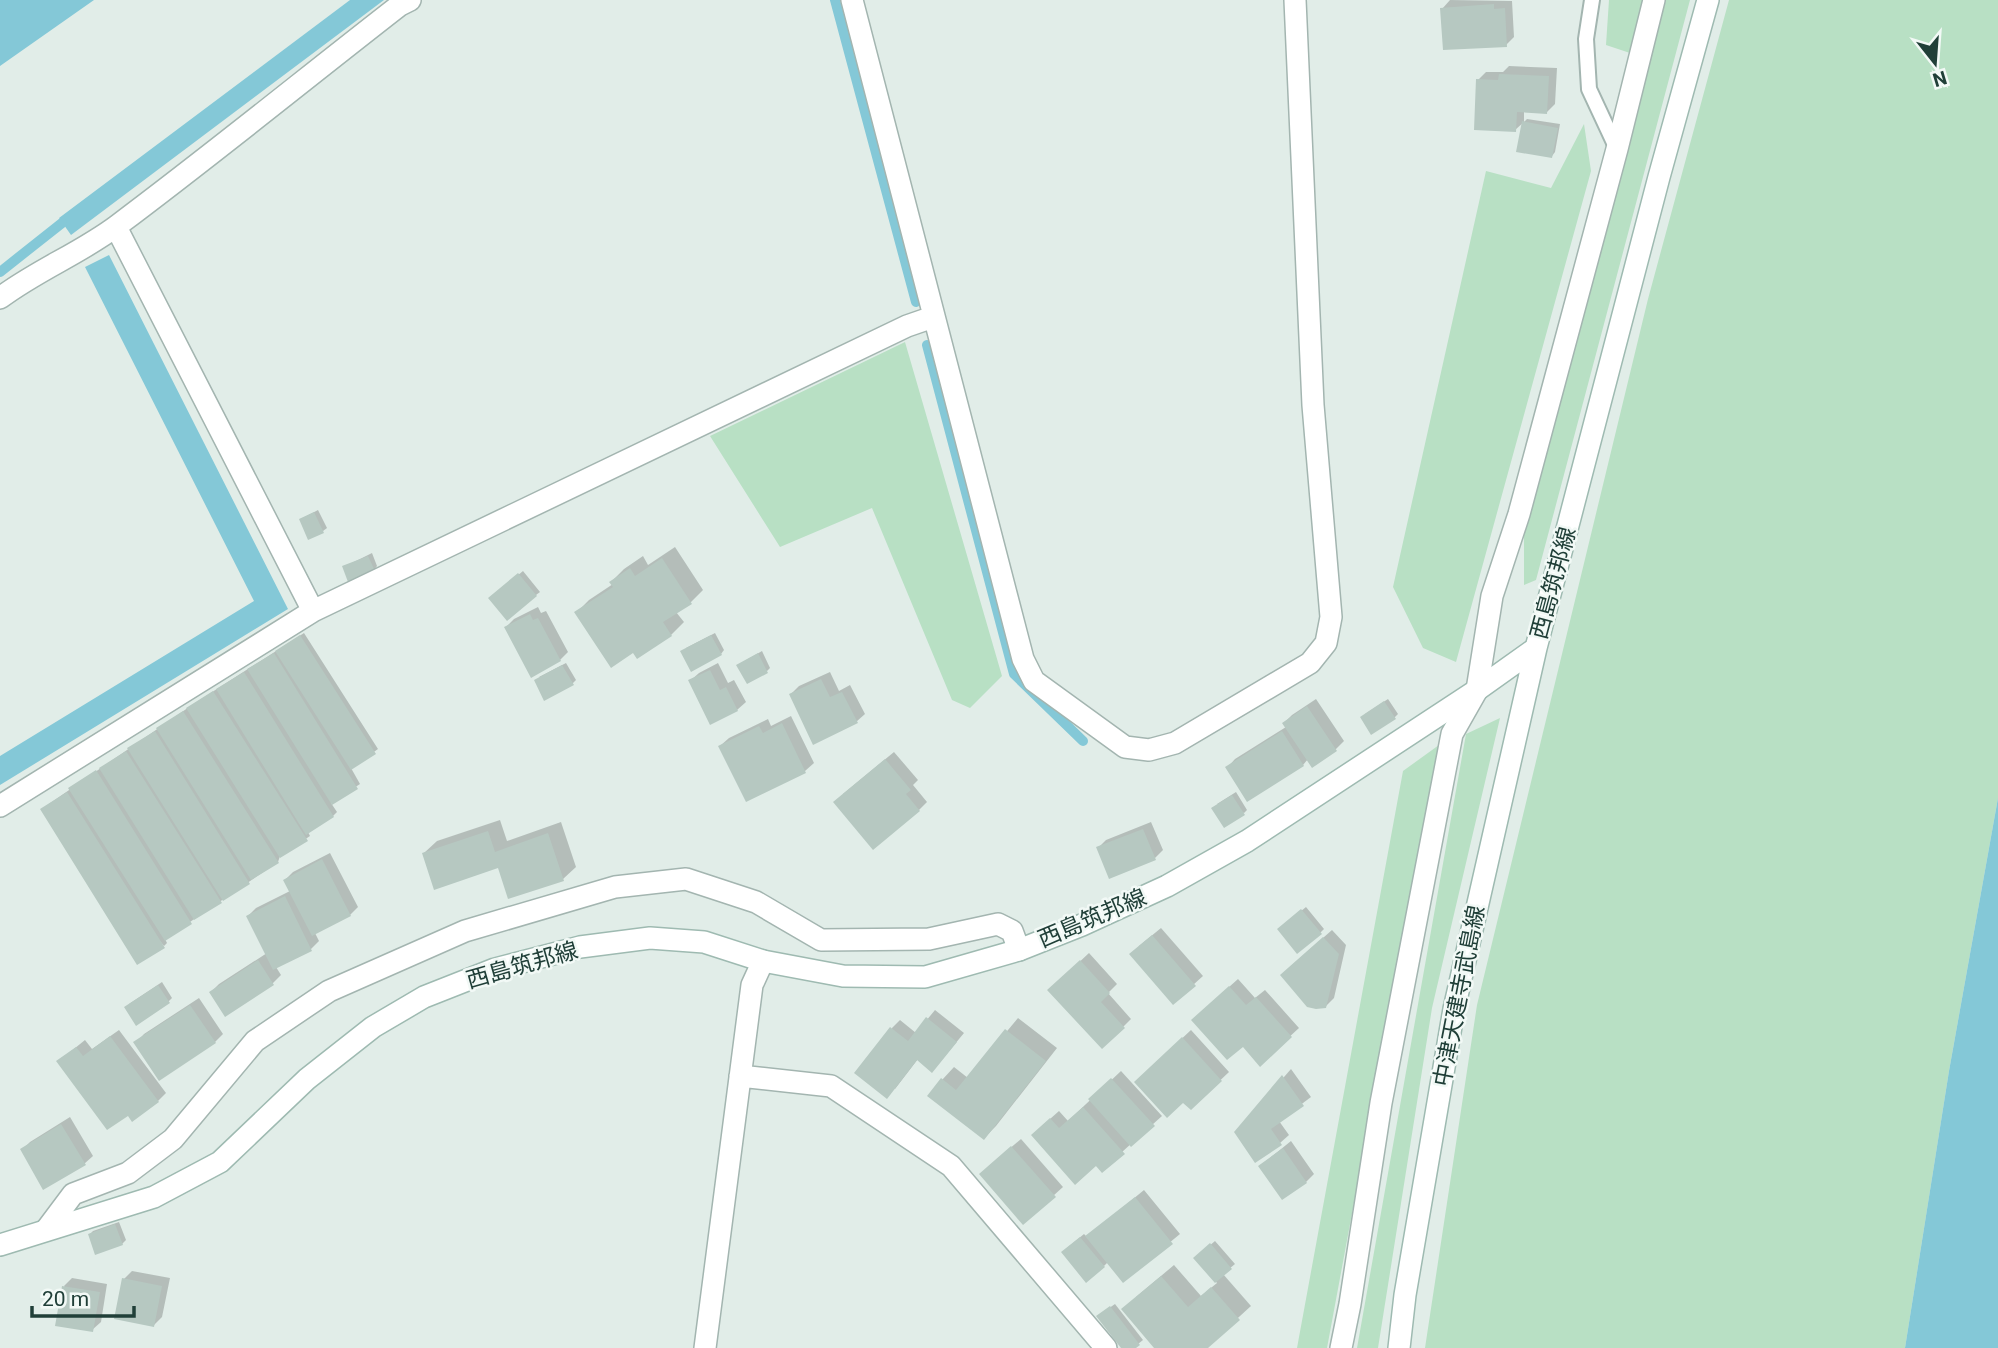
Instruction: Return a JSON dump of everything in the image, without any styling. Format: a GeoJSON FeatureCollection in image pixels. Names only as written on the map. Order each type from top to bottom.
{"type":"FeatureCollection","features":[{"type":"Feature","properties":{"kind":"street"},"geometry":{"type":"LineString","coordinates":[[0,298],[17,285],[116,227],[400,5],[410,0]]}},
{"type":"Feature","properties":{"kind":"street"},"geometry":{"type":"LineString","coordinates":[[852,0],[1023,659],[1034,681],[1125,747],[1149,750],[1175,743],[1310,663],[1326,643],[1331,617],[1313,405],[1295,0]]}},
{"type":"Feature","properties":{"kind":"street"},"geometry":{"type":"LineString","coordinates":[[1340,1348],[1350,1304],[1381,1103],[1452,734],[1477,690],[1492,596],[1519,514],[1654,0]]}},
{"type":"Feature","properties":{"kind":"street","name":"西島筑邦線"},"geometry":{"type":"LineString","coordinates":[[0,1245],[154,1197],[220,1162],[307,1079],[373,1027],[424,997],[495,969],[580,947],[650,938],[704,942],[763,961],[843,976],[925,977],[1019,950],[1167,886],[1247,841],[1477,690],[1536,648],[1708,0]]}},
{"type":"Feature","properties":{"kind":"street"},"geometry":{"type":"LineString","coordinates":[[116,227],[313,611]]}},
{"type":"Feature","properties":{"kind":"street"},"geometry":{"type":"LineString","coordinates":[[0,806],[313,611],[907,326],[933,317]]}},
{"type":"Feature","properties":{"kind":"street","name":"中津天建寺武島線"},"geometry":{"type":"LineString","coordinates":[[1399,1348],[1405,1295],[1454,1009],[1536,648]]}},
{"type":"Feature","properties":{"kind":"street"},"geometry":{"type":"LineString","coordinates":[[46,1230],[73,1194],[128,1173],[173,1139],[255,1041],[329,991],[465,930],[615,887],[686,879],[756,902],[821,940],[853,942],[929,939],[998,924],[1012,931],[1019,950]]}},
{"type":"Feature","properties":{"kind":"street"},"geometry":{"type":"LineString","coordinates":[[705,1348],[752,985],[763,961]]}},
{"type":"Feature","properties":{"kind":"street"},"geometry":{"type":"LineString","coordinates":[[740,1076],[831,1086],[951,1166],[1106,1348]]}},
{"type":"Feature","properties":{"kind":"lane"},"geometry":{"type":"LineString","coordinates":[[1592,0],[1586,38],[1589,89],[1617,149]]}},
{"type":"Feature","properties":{"kind":"green space"},"geometry":{"type":"Polygon","coordinates":[[[1609,0],[1643,0],[1630,53],[1606,45],[1609,0]]]}},
{"type":"Feature","properties":{"kind":"green space"},"geometry":{"type":"Polygon","coordinates":[[[1666,0],[1690,0],[1536,580],[1524,585],[1524,527],[1666,0]]]}},
{"type":"Feature","properties":{"kind":"green space"},"geometry":{"type":"Polygon","coordinates":[[[1729,0],[1998,0],[1998,798],[1949,1071],[1905,1348],[1425,1348],[1477,1005],[1648,299],[1729,0]]]}},
{"type":"Feature","properties":{"kind":"green space"},"geometry":{"type":"Polygon","coordinates":[[[1584,124],[1591,171],[1456,662],[1423,648],[1393,587],[1486,171],[1551,188],[1584,124]]]}},
{"type":"Feature","properties":{"kind":"green space"},"geometry":{"type":"Polygon","coordinates":[[[905,342],[1002,676],[970,708],[952,700],[872,508],[780,547],[710,436],[905,342]]]}},
{"type":"Feature","properties":{"kind":"green space"},"geometry":{"type":"Polygon","coordinates":[[[1500,718],[1432,1008],[1378,1348],[1357,1348],[1466,734],[1500,718]]]}},
{"type":"Feature","properties":{"kind":"green space"},"geometry":{"type":"Polygon","coordinates":[[[1439,745],[1327,1348],[1297,1348],[1403,771],[1439,745]]]}},
{"type":"Feature","properties":{"kind":"water"},"geometry":{"type":"Polygon","coordinates":[[[0,0],[94,0],[0,66],[0,0]]]}},
{"type":"Feature","properties":{"kind":"water"},"geometry":{"type":"Polygon","coordinates":[[[350,0],[384,0],[71,235],[59,218],[350,0]]]}},
{"type":"Feature","properties":{"kind":"water"},"geometry":{"type":"Polygon","coordinates":[[[109,255],[288,609],[0,785],[0,756],[254,601],[85,267],[109,255]]]}},
{"type":"Feature","properties":{"kind":"water"},"geometry":{"type":"Polygon","coordinates":[[[1998,798],[1998,1348],[1905,1348],[1949,1071],[1998,798]]]}},
{"type":"Feature","properties":{"kind":"building"},"geometry":{"type":"Polygon","coordinates":[[[1494,4],[1494,9],[1505,8],[1507,47],[1443,50],[1440,8],[1494,4]]]}},
{"type":"Feature","properties":{"kind":"building"},"geometry":{"type":"Polygon","coordinates":[[[1499,74],[1549,76],[1547,114],[1517,112],[1516,132],[1474,130],[1476,79],[1498,80],[1499,74]]]}},
{"type":"Feature","properties":{"kind":"building"},"geometry":{"type":"Polygon","coordinates":[[[1522,121],[1558,128],[1552,158],[1516,152],[1522,121]]]}},
{"type":"Feature","properties":{"kind":"building"},"geometry":{"type":"Polygon","coordinates":[[[314,512],[324,533],[308,540],[299,519],[314,512]]]}},
{"type":"Feature","properties":{"kind":"building"},"geometry":{"type":"Polygon","coordinates":[[[368,556],[375,571],[348,582],[342,566],[368,556]]]}},
{"type":"Feature","properties":{"kind":"building"},"geometry":{"type":"Polygon","coordinates":[[[662,558],[692,604],[663,622],[672,636],[637,659],[633,653],[611,668],[574,612],[613,587],[609,582],[630,568],[635,576],[662,558]]]}},
{"type":"Feature","properties":{"kind":"building"},"geometry":{"type":"Polygon","coordinates":[[[518,573],[537,596],[507,621],[488,598],[518,573]]]}},
{"type":"Feature","properties":{"kind":"building"},"geometry":{"type":"Polygon","coordinates":[[[530,614],[533,620],[538,618],[561,661],[531,678],[504,627],[530,614]]]}},
{"type":"Feature","properties":{"kind":"building"},"geometry":{"type":"Polygon","coordinates":[[[300,635],[376,754],[351,770],[275,651],[300,635]]]}},
{"type":"Feature","properties":{"kind":"building"},"geometry":{"type":"Polygon","coordinates":[[[711,635],[722,655],[691,672],[680,651],[711,635]]]}},
{"type":"Feature","properties":{"kind":"building"},"geometry":{"type":"Polygon","coordinates":[[[274,653],[358,789],[332,805],[247,669],[274,653]]]}},
{"type":"Feature","properties":{"kind":"building"},"geometry":{"type":"Polygon","coordinates":[[[758,653],[768,673],[747,684],[736,665],[758,653]]]}},
{"type":"Feature","properties":{"kind":"building"},"geometry":{"type":"Polygon","coordinates":[[[562,665],[574,685],[544,701],[534,680],[562,665]]]}},
{"type":"Feature","properties":{"kind":"building"},"geometry":{"type":"Polygon","coordinates":[[[710,670],[720,690],[726,687],[738,711],[710,725],[688,680],[710,670]]]}},
{"type":"Feature","properties":{"kind":"building"},"geometry":{"type":"Polygon","coordinates":[[[244,672],[334,817],[306,835],[216,689],[244,672]]]}},
{"type":"Feature","properties":{"kind":"building"},"geometry":{"type":"Polygon","coordinates":[[[821,679],[830,697],[842,692],[858,723],[813,745],[789,694],[821,679]]]}},
{"type":"Feature","properties":{"kind":"building"},"geometry":{"type":"Polygon","coordinates":[[[213,691],[308,841],[280,858],[186,708],[213,691]]]}},
{"type":"Feature","properties":{"kind":"building"},"geometry":{"type":"Polygon","coordinates":[[[1384,701],[1396,719],[1371,735],[1360,717],[1384,701]]]}},
{"type":"Feature","properties":{"kind":"building"},"geometry":{"type":"Polygon","coordinates":[[[1307,706],[1337,751],[1312,768],[1282,723],[1307,706]]]}},
{"type":"Feature","properties":{"kind":"building"},"geometry":{"type":"Polygon","coordinates":[[[183,711],[279,863],[251,880],[156,728],[183,711]]]}},
{"type":"Feature","properties":{"kind":"building"},"geometry":{"type":"Polygon","coordinates":[[[782,723],[806,773],[746,802],[718,746],[759,726],[763,733],[782,723]]]}},
{"type":"Feature","properties":{"kind":"building"},"geometry":{"type":"Polygon","coordinates":[[[155,731],[250,884],[223,901],[127,748],[155,731]]]}},
{"type":"Feature","properties":{"kind":"building"},"geometry":{"type":"Polygon","coordinates":[[[1282,731],[1304,766],[1247,802],[1225,767],[1282,731]]]}},
{"type":"Feature","properties":{"kind":"building"},"geometry":{"type":"Polygon","coordinates":[[[126,751],[222,903],[194,920],[99,768],[126,751]]]}},
{"type":"Feature","properties":{"kind":"building"},"geometry":{"type":"Polygon","coordinates":[[[885,759],[911,790],[906,794],[920,811],[873,850],[833,802],[885,759]]]}},
{"type":"Feature","properties":{"kind":"building"},"geometry":{"type":"Polygon","coordinates":[[[96,770],[192,924],[165,941],[68,788],[96,770]]]}},
{"type":"Feature","properties":{"kind":"building"},"geometry":{"type":"Polygon","coordinates":[[[67,792],[165,948],[137,965],[40,809],[67,792]]]}},
{"type":"Feature","properties":{"kind":"building"},"geometry":{"type":"Polygon","coordinates":[[[1232,795],[1245,815],[1224,828],[1211,808],[1232,795]]]}},
{"type":"Feature","properties":{"kind":"building"},"geometry":{"type":"Polygon","coordinates":[[[1143,829],[1156,860],[1109,879],[1096,847],[1143,829]]]}},
{"type":"Feature","properties":{"kind":"building"},"geometry":{"type":"Polygon","coordinates":[[[488,831],[495,852],[548,833],[564,881],[508,899],[498,868],[434,890],[422,853],[488,831]]]}},
{"type":"Feature","properties":{"kind":"building"},"geometry":{"type":"Polygon","coordinates":[[[322,859],[351,916],[312,936],[283,880],[322,859]]]}},
{"type":"Feature","properties":{"kind":"building"},"geometry":{"type":"Polygon","coordinates":[[[285,896],[312,951],[273,970],[246,916],[285,896]]]}},
{"type":"Feature","properties":{"kind":"building"},"geometry":{"type":"Polygon","coordinates":[[[1301,909],[1322,934],[1297,954],[1277,929],[1301,909]]]}},
{"type":"Feature","properties":{"kind":"building"},"geometry":{"type":"Polygon","coordinates":[[[1152,935],[1196,986],[1173,1005],[1129,954],[1152,935]]]}},
{"type":"Feature","properties":{"kind":"building"},"geometry":{"type":"Polygon","coordinates":[[[1323,937],[1339,954],[1326,1008],[1316,1009],[1307,1007],[1280,975],[1323,937]]]}},
{"type":"Feature","properties":{"kind":"building"},"geometry":{"type":"Polygon","coordinates":[[[258,960],[274,985],[225,1017],[209,992],[258,960]]]}},
{"type":"Feature","properties":{"kind":"building"},"geometry":{"type":"Polygon","coordinates":[[[1080,960],[1110,993],[1101,1002],[1125,1028],[1102,1049],[1047,990],[1080,960]]]}},
{"type":"Feature","properties":{"kind":"building"},"geometry":{"type":"Polygon","coordinates":[[[158,985],[170,1003],[136,1026],[124,1007],[158,985]]]}},
{"type":"Feature","properties":{"kind":"building"},"geometry":{"type":"Polygon","coordinates":[[[1229,986],[1246,1005],[1256,997],[1292,1037],[1260,1067],[1243,1047],[1227,1060],[1191,1020],[1229,986]]]}},
{"type":"Feature","properties":{"kind":"building"},"geometry":{"type":"Polygon","coordinates":[[[190,1005],[216,1043],[159,1081],[133,1042],[190,1005]]]}},
{"type":"Feature","properties":{"kind":"building"},"geometry":{"type":"Polygon","coordinates":[[[926,1017],[957,1042],[932,1073],[917,1060],[887,1099],[854,1073],[890,1027],[908,1041],[926,1017]]]}},
{"type":"Feature","properties":{"kind":"building"},"geometry":{"type":"Polygon","coordinates":[[[1005,1029],[1046,1061],[984,1140],[927,1096],[941,1078],[956,1090],[1005,1029]]]}},
{"type":"Feature","properties":{"kind":"building"},"geometry":{"type":"Polygon","coordinates":[[[110,1036],[159,1102],[132,1122],[128,1116],[107,1130],[56,1061],[76,1047],[83,1056],[110,1036]]]}},
{"type":"Feature","properties":{"kind":"building"},"geometry":{"type":"Polygon","coordinates":[[[1182,1037],[1222,1081],[1191,1110],[1183,1103],[1167,1118],[1134,1082],[1182,1037]]]}},
{"type":"Feature","properties":{"kind":"building"},"geometry":{"type":"Polygon","coordinates":[[[1282,1075],[1304,1106],[1271,1129],[1282,1145],[1255,1163],[1234,1132],[1282,1075]]]}},
{"type":"Feature","properties":{"kind":"building"},"geometry":{"type":"Polygon","coordinates":[[[1111,1078],[1155,1126],[1131,1147],[1088,1099],[1111,1078]]]}},
{"type":"Feature","properties":{"kind":"building"},"geometry":{"type":"Polygon","coordinates":[[[1083,1107],[1125,1154],[1102,1173],[1096,1166],[1075,1185],[1031,1135],[1050,1118],[1059,1128],[1083,1107]]]}},
{"type":"Feature","properties":{"kind":"building"},"geometry":{"type":"Polygon","coordinates":[[[61,1124],[86,1165],[43,1190],[20,1149],[61,1124]]]}},
{"type":"Feature","properties":{"kind":"building"},"geometry":{"type":"Polygon","coordinates":[[[1011,1146],[1056,1197],[1023,1225],[979,1174],[1011,1146]]]}},
{"type":"Feature","properties":{"kind":"building"},"geometry":{"type":"Polygon","coordinates":[[[1283,1148],[1307,1183],[1282,1200],[1258,1166],[1283,1148]]]}},
{"type":"Feature","properties":{"kind":"building"},"geometry":{"type":"Polygon","coordinates":[[[1135,1197],[1173,1244],[1123,1283],[1085,1236],[1135,1197]]]}},
{"type":"Feature","properties":{"kind":"building"},"geometry":{"type":"Polygon","coordinates":[[[115,1224],[123,1245],[95,1255],[88,1234],[115,1224]]]}},
{"type":"Feature","properties":{"kind":"building"},"geometry":{"type":"Polygon","coordinates":[[[1080,1237],[1105,1267],[1086,1283],[1061,1252],[1080,1237]]]}},
{"type":"Feature","properties":{"kind":"building"},"geometry":{"type":"Polygon","coordinates":[[[1210,1243],[1232,1269],[1215,1283],[1193,1258],[1210,1243]]]}},
{"type":"Feature","properties":{"kind":"building"},"geometry":{"type":"Polygon","coordinates":[[[1161,1276],[1188,1307],[1211,1287],[1240,1320],[1208,1348],[1154,1348],[1121,1309],[1161,1276]]]}},
{"type":"Feature","properties":{"kind":"building"},"geometry":{"type":"Polygon","coordinates":[[[122,1278],[162,1286],[154,1327],[114,1319],[122,1278]]]}},
{"type":"Feature","properties":{"kind":"building"},"geometry":{"type":"Polygon","coordinates":[[[62,1286],[100,1292],[93,1332],[55,1326],[62,1286]]]}},
{"type":"Feature","properties":{"kind":"building"},"geometry":{"type":"Polygon","coordinates":[[[1110,1306],[1140,1345],[1136,1348],[1121,1348],[1096,1316],[1110,1306]]]}},
{"type":"Feature","properties":{"kind":"waterway"},"geometry":{"type":"LineString","coordinates":[[835,0],[916,302]]}},
{"type":"Feature","properties":{"kind":"waterway"},"geometry":{"type":"LineString","coordinates":[[0,272],[62,223]]}},
{"type":"Feature","properties":{"kind":"waterway"},"geometry":{"type":"LineString","coordinates":[[927,345],[1014,674],[1083,741]]}}]}
